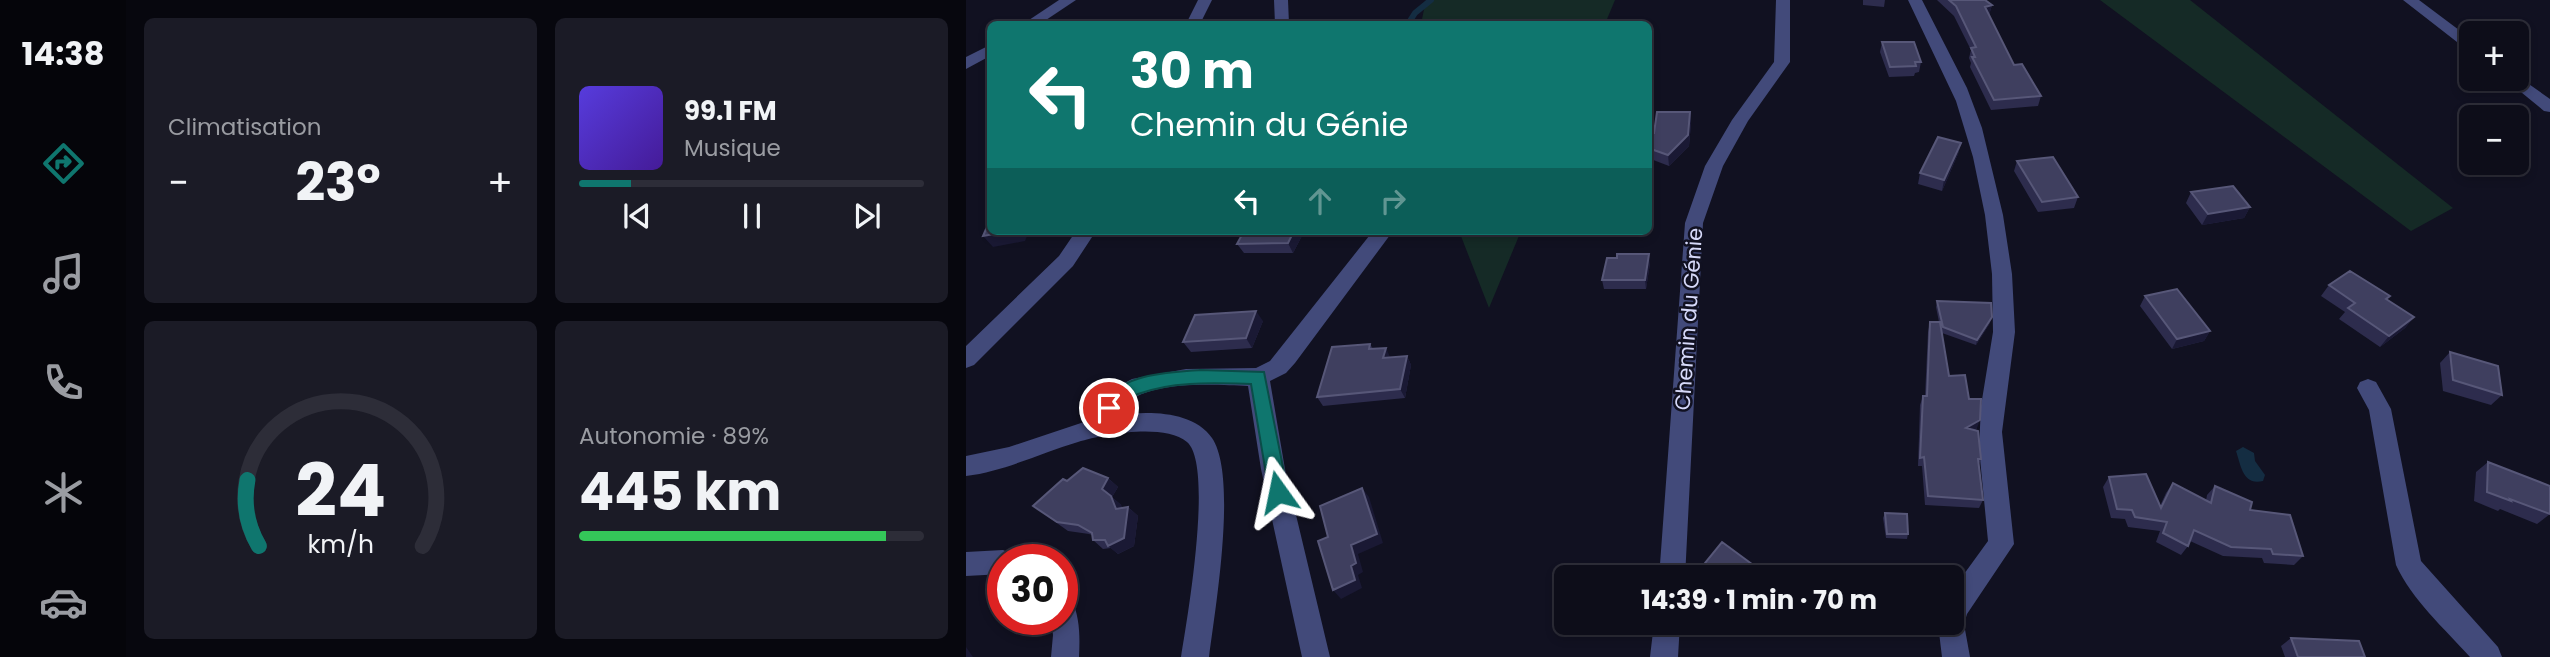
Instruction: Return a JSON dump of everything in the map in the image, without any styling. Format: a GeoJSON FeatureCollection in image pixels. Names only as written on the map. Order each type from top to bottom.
{"type":"FeatureCollection","features":[{"type":"Feature","properties":{"kind":"street"},"geometry":{"type":"LineString","coordinates":[[1035,21],[1069,0]]}},
{"type":"Feature","properties":{"kind":"street"},"geometry":{"type":"LineString","coordinates":[[1194,21],[1205,0]]}},
{"type":"Feature","properties":{"kind":"street"},"geometry":{"type":"LineString","coordinates":[[1281,0],[1282,21]]}},
{"type":"Feature","properties":{"kind":"street","name":"Chemin du Génie"},"geometry":{"type":"LineString","coordinates":[[1673,565],[1694,223],[1714,166],[1740,120],[1782,62],[1783,0]]}},
{"type":"Feature","properties":{"kind":"street"},"geometry":{"type":"LineString","coordinates":[[1915,0],[1942,50],[1964,102],[1986,179],[1998,244],[2004,330],[2003,351],[1991,413],[1991,469],[2001,544],[1956,608],[1951,624],[1956,657]]}},
{"type":"Feature","properties":{"kind":"street"},"geometry":{"type":"LineString","coordinates":[[2410,0],[2459,37]]}},
{"type":"Feature","properties":{"kind":"street"},"geometry":{"type":"LineString","coordinates":[[966,64],[987,52]]}},
{"type":"Feature","properties":{"kind":"street"},"geometry":{"type":"LineString","coordinates":[[2529,91],[2550,107]]}},
{"type":"Feature","properties":{"kind":"street"},"geometry":{"type":"LineString","coordinates":[[966,359],[1066,261],[1083,235]]}},
{"type":"Feature","properties":{"kind":"street"},"geometry":{"type":"LineString","coordinates":[[1101,428],[1119,394],[1154,381],[1200,377],[1258,377],[1278,367],[1380,235]]}},
{"type":"Feature","properties":{"kind":"street"},"geometry":{"type":"LineString","coordinates":[[1258,377],[1273,469],[1316,657]]}},
{"type":"Feature","properties":{"kind":"street"},"geometry":{"type":"LineString","coordinates":[[2368,388],[2380,409],[2409,565],[2419,581],[2488,657]]}},
{"type":"Feature","properties":{"kind":"street"},"geometry":{"type":"LineString","coordinates":[[966,466],[1002,460],[1079,432],[1101,428],[1144,422],[1164,424],[1189,432],[1204,445],[1210,460],[1211,488],[1203,601],[1195,657]]}},
{"type":"Feature","properties":{"kind":"street"},"geometry":{"type":"LineString","coordinates":[[966,564],[987,563]]}},
{"type":"Feature","properties":{"kind":"street"},"geometry":{"type":"LineString","coordinates":[[1065,657],[1067,635]]}},
{"type":"Feature","properties":{"kind":"street"},"geometry":{"type":"LineString","coordinates":[[1664,657],[1666,635]]}},
{"type":"Feature","properties":{"kind":"green space"},"geometry":{"type":"Polygon","coordinates":[[[1426,0],[1615,0],[1606,21],[1422,21],[1426,0]]]}},
{"type":"Feature","properties":{"kind":"green space"},"geometry":{"type":"Polygon","coordinates":[[[2100,0],[2190,0],[2453,208],[2411,231],[2100,0]]]}},
{"type":"Feature","properties":{"kind":"green space"},"geometry":{"type":"Polygon","coordinates":[[[1461,235],[1519,235],[1489,308],[1461,235]]]}},
{"type":"Feature","properties":{"kind":"water"},"geometry":{"type":"Polygon","coordinates":[[[2243,447],[2254,453],[2255,461],[2265,475],[2263,481],[2251,481],[2244,474],[2236,451],[2243,447]]]}},
{"type":"Feature","properties":{"kind":"building"},"geometry":{"type":"Polygon","coordinates":[[[1949,0],[1985,0],[1992,5],[1985,7],[2014,65],[2022,64],[2041,96],[1994,100],[1972,57],[1975,57],[1971,48],[1976,47],[1956,6],[1949,0]]]}},
{"type":"Feature","properties":{"kind":"building"},"geometry":{"type":"Polygon","coordinates":[[[1882,42],[1914,42],[1921,62],[1915,62],[1916,66],[1890,67],[1882,42]]]}},
{"type":"Feature","properties":{"kind":"building"},"geometry":{"type":"Polygon","coordinates":[[[1657,112],[1690,112],[1688,135],[1668,155],[1652,149],[1657,112]]]}},
{"type":"Feature","properties":{"kind":"building"},"geometry":{"type":"Polygon","coordinates":[[[1938,137],[1961,143],[1944,180],[1920,173],[1938,137]]]}},
{"type":"Feature","properties":{"kind":"building"},"geometry":{"type":"Polygon","coordinates":[[[2053,157],[2078,197],[2042,202],[2017,161],[2053,157]]]}},
{"type":"Feature","properties":{"kind":"building"},"geometry":{"type":"Polygon","coordinates":[[[2233,186],[2250,207],[2208,214],[2191,192],[2233,186]]]}},
{"type":"Feature","properties":{"kind":"building"},"geometry":{"type":"Polygon","coordinates":[[[1242,235],[1292,235],[1288,243],[1237,244],[1242,235]]]}},
{"type":"Feature","properties":{"kind":"building"},"geometry":{"type":"Polygon","coordinates":[[[1617,254],[1649,254],[1645,280],[1602,280],[1607,258],[1617,258],[1617,254]]]}},
{"type":"Feature","properties":{"kind":"building"},"geometry":{"type":"Polygon","coordinates":[[[2350,271],[2390,296],[2386,299],[2414,317],[2389,336],[2348,308],[2355,303],[2329,285],[2350,271]]]}},
{"type":"Feature","properties":{"kind":"building"},"geometry":{"type":"Polygon","coordinates":[[[2177,289],[2210,331],[2177,339],[2145,296],[2177,289]]]}},
{"type":"Feature","properties":{"kind":"building"},"geometry":{"type":"Polygon","coordinates":[[[1937,301],[1991,303],[1992,317],[1977,340],[1943,327],[1937,301]]]}},
{"type":"Feature","properties":{"kind":"building"},"geometry":{"type":"Polygon","coordinates":[[[1256,311],[1246,338],[1183,342],[1195,315],[1256,311]]]}},
{"type":"Feature","properties":{"kind":"building"},"geometry":{"type":"Polygon","coordinates":[[[1930,322],[1940,322],[1949,376],[1965,375],[1969,399],[1981,399],[1980,420],[1966,428],[1978,431],[1983,500],[1928,496],[1924,457],[1920,458],[1923,396],[1927,396],[1930,322]]]}},
{"type":"Feature","properties":{"kind":"building"},"geometry":{"type":"Polygon","coordinates":[[[1370,344],[1369,349],[1386,348],[1383,358],[1407,356],[1400,389],[1317,397],[1332,347],[1370,344]]]}},
{"type":"Feature","properties":{"kind":"building"},"geometry":{"type":"Polygon","coordinates":[[[2450,352],[2498,366],[2502,395],[2453,380],[2450,352]]]}},
{"type":"Feature","properties":{"kind":"building"},"geometry":{"type":"Polygon","coordinates":[[[2488,462],[2550,486],[2550,514],[2487,492],[2488,462]]]}},
{"type":"Feature","properties":{"kind":"building"},"geometry":{"type":"Polygon","coordinates":[[[1083,468],[1108,478],[1102,489],[1111,496],[1116,509],[1128,507],[1124,538],[1108,546],[1105,540],[1093,540],[1092,533],[1078,525],[1057,522],[1033,506],[1063,479],[1067,481],[1083,468]]]}},
{"type":"Feature","properties":{"kind":"building"},"geometry":{"type":"Polygon","coordinates":[[[2146,474],[2161,508],[2173,483],[2211,503],[2215,486],[2252,502],[2250,510],[2290,515],[2303,556],[2273,554],[2271,549],[2231,547],[2194,530],[2188,546],[2163,533],[2167,522],[2135,517],[2132,510],[2117,509],[2109,477],[2146,474]]]}},
{"type":"Feature","properties":{"kind":"building"},"geometry":{"type":"Polygon","coordinates":[[[1362,488],[1377,534],[1351,545],[1356,563],[1351,566],[1355,580],[1333,590],[1318,541],[1328,537],[1320,506],[1362,488]]]}},
{"type":"Feature","properties":{"kind":"building"},"geometry":{"type":"Polygon","coordinates":[[[1885,513],[1907,514],[1908,534],[1887,534],[1885,513]]]}},
{"type":"Feature","properties":{"kind":"building"},"geometry":{"type":"Polygon","coordinates":[[[1722,542],[1753,565],[1708,565],[1705,563],[1722,542]]]}},
{"type":"Feature","properties":{"kind":"building"},"geometry":{"type":"Polygon","coordinates":[[[2291,638],[2359,641],[2365,657],[2298,657],[2291,638]]]}},
{"type":"Feature","properties":{"kind":"waterway"},"geometry":{"type":"LineString","coordinates":[[1410,21],[1431,0]]}},
{"type":"Feature","properties":{"kind":"route"},"geometry":{"type":"LineString","coordinates":[[1109,408],[1119,394],[1154,381],[1200,377],[1258,377],[1278,492]]}}]}
